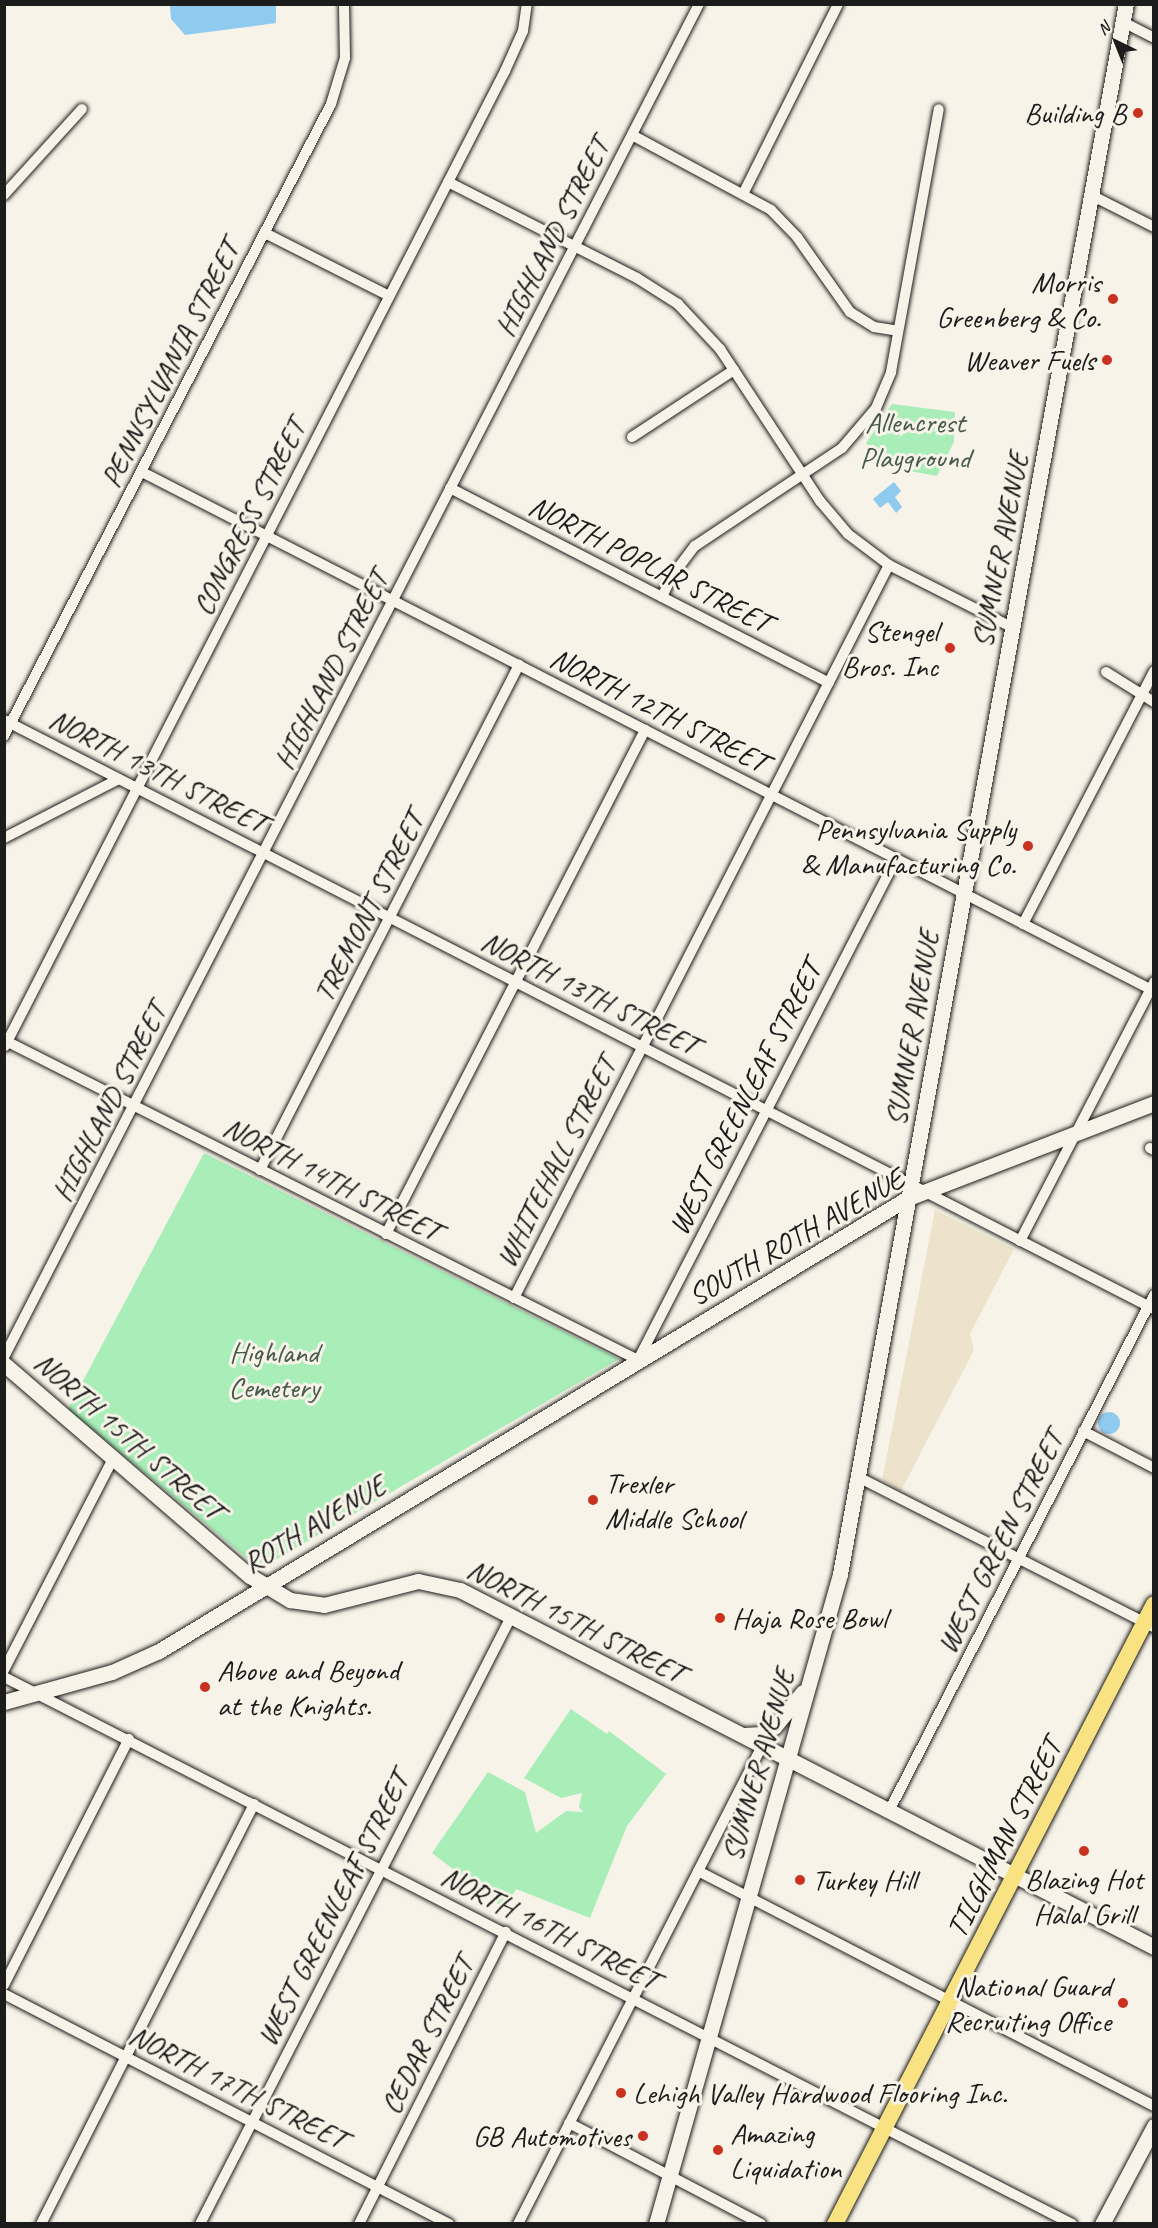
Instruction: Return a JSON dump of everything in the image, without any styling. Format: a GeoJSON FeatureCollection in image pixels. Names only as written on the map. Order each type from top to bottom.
{"type":"FeatureCollection","features":[{"type":"Feature","properties":{"kind":"main road","name":"SUMNER AVENUE"},"geometry":{"type":"LineString","coordinates":[[656,2223],[840,1574],[1126,4]]}},
{"type":"Feature","properties":{"kind":"main road","name":"SOUTH ROTH AVENUE"},"geometry":{"type":"LineString","coordinates":[[638,1360],[910,1191],[928,1192],[1154,1103]]}},
{"type":"Feature","properties":{"kind":"main road","name":"ROTH AVENUE"},"geometry":{"type":"LineString","coordinates":[[4,1702],[137,1662],[638,1360]]}},
{"type":"Feature","properties":{"kind":"main road","name":"NORTH 15TH STREET"},"geometry":{"type":"LineString","coordinates":[[4,1364],[113,1459],[265,1585],[290,1600],[310,1606],[402,1583],[431,1582],[460,1590],[1154,1947]]}},
{"type":"Feature","properties":{"kind":"main road","name":"TILGHMAN STREET"},"geometry":{"type":"LineString","coordinates":[[835,2223],[1015,1876],[1149,1625],[1154,1604]]}},
{"type":"Feature","properties":{"kind":"main road"},"geometry":{"type":"LineString","coordinates":[[740,1735],[761,1734],[774,1727],[810,1682]]}},
{"type":"Feature","properties":{"kind":"main road"},"geometry":{"type":"LineString","coordinates":[[1102,2223],[1154,2126]]}},
{"type":"Feature","properties":{"kind":"street","name":"PENNSYLVANIA STREET"},"geometry":{"type":"LineString","coordinates":[[4,736],[8,721],[142,472],[336,92],[345,58],[344,4]]}},
{"type":"Feature","properties":{"kind":"street","name":"CONGRESS STREET"},"geometry":{"type":"LineString","coordinates":[[6,1043],[518,44],[527,4]]}},
{"type":"Feature","properties":{"kind":"street","name":"HIGHLAND STREET"},"geometry":{"type":"LineString","coordinates":[[4,1357],[265,853],[699,4]]}},
{"type":"Feature","properties":{"kind":"street"},"geometry":{"type":"LineString","coordinates":[[744,192],[838,4]]}},
{"type":"Feature","properties":{"kind":"street"},"geometry":{"type":"LineString","coordinates":[[1123,22],[1154,38]]}},
{"type":"Feature","properties":{"kind":"street"},"geometry":{"type":"LineString","coordinates":[[4,195],[82,109]]}},
{"type":"Feature","properties":{"kind":"street"},"geometry":{"type":"LineString","coordinates":[[662,597],[672,576],[694,546],[842,448],[871,416],[891,372],[939,110]]}},
{"type":"Feature","properties":{"kind":"street"},"geometry":{"type":"LineString","coordinates":[[632,135],[744,192],[788,226],[850,312],[873,327],[898,331]]}},
{"type":"Feature","properties":{"kind":"street"},"geometry":{"type":"LineString","coordinates":[[448,182],[574,246],[678,304],[707,332],[835,521],[889,566],[1012,628]]}},
{"type":"Feature","properties":{"kind":"street"},"geometry":{"type":"LineString","coordinates":[[1091,195],[1154,227]]}},
{"type":"Feature","properties":{"kind":"street"},"geometry":{"type":"LineString","coordinates":[[264,233],[389,296]]}},
{"type":"Feature","properties":{"kind":"street"},"geometry":{"type":"LineString","coordinates":[[632,437],[734,370]]}},
{"type":"Feature","properties":{"kind":"street","name":"NORTH 12TH STREET"},"geometry":{"type":"LineString","coordinates":[[142,472],[964,894],[1152,987]]}},
{"type":"Feature","properties":{"kind":"street","name":"NORTH POPLAR STREET"},"geometry":{"type":"LineString","coordinates":[[450,488],[829,683]]}},
{"type":"Feature","properties":{"kind":"street","name":"WHITEHALL STREET"},"geometry":{"type":"LineString","coordinates":[[514,1298],[889,566]]}},
{"type":"Feature","properties":{"kind":"street","name":"TREMONT STREET"},"geometry":{"type":"LineString","coordinates":[[260,1170],[519,665]]}},
{"type":"Feature","properties":{"kind":"street"},"geometry":{"type":"LineString","coordinates":[[1023,924],[1154,671]]}},
{"type":"Feature","properties":{"kind":"street"},"geometry":{"type":"LineString","coordinates":[[1106,672],[1141,696],[1154,702]]}},
{"type":"Feature","properties":{"kind":"street","name":"NORTH 13TH STREET"},"geometry":{"type":"LineString","coordinates":[[8,721],[766,1110],[910,1191]]}},
{"type":"Feature","properties":{"kind":"street"},"geometry":{"type":"LineString","coordinates":[[386,1234],[645,730]]}},
{"type":"Feature","properties":{"kind":"street"},"geometry":{"type":"LineString","coordinates":[[4,838],[119,779]]}},
{"type":"Feature","properties":{"kind":"street","name":"WEST GREENLEAF STREET"},"geometry":{"type":"LineString","coordinates":[[638,1360],[896,859]]}},
{"type":"Feature","properties":{"kind":"street"},"geometry":{"type":"LineString","coordinates":[[1020,1240],[1152,987]]}},
{"type":"Feature","properties":{"kind":"street","name":"NORTH 14TH STREET"},"geometry":{"type":"LineString","coordinates":[[6,1043],[638,1360]]}},
{"type":"Feature","properties":{"kind":"street"},"geometry":{"type":"LineString","coordinates":[[928,1192],[1151,1308]]}},
{"type":"Feature","properties":{"kind":"street","name":"WEST GREEN STREET"},"geometry":{"type":"LineString","coordinates":[[889,1811],[1083,1431],[1151,1308],[1154,1295]]}},
{"type":"Feature","properties":{"kind":"street"},"geometry":{"type":"LineString","coordinates":[[1083,1431],[1154,1468]]}},
{"type":"Feature","properties":{"kind":"street"},"geometry":{"type":"LineString","coordinates":[[4,1670],[113,1459]]}},
{"type":"Feature","properties":{"kind":"street"},"geometry":{"type":"LineString","coordinates":[[858,1477],[1149,1625]]}},
{"type":"Feature","properties":{"kind":"street","name":"WEST GREENLEAF STREET"},"geometry":{"type":"LineString","coordinates":[[200,2223],[511,1617]]}},
{"type":"Feature","properties":{"kind":"street","name":"NORTH 16TH STREET"},"geometry":{"type":"LineString","coordinates":[[4,1677],[1072,2223]]}},
{"type":"Feature","properties":{"kind":"street"},"geometry":{"type":"LineString","coordinates":[[4,1985],[129,1739]]}},
{"type":"Feature","properties":{"kind":"street"},"geometry":{"type":"LineString","coordinates":[[518,2223],[762,1746]]}},
{"type":"Feature","properties":{"kind":"street"},"geometry":{"type":"LineString","coordinates":[[41,2223],[254,1804]]}},
{"type":"Feature","properties":{"kind":"street"},"geometry":{"type":"LineString","coordinates":[[698,1871],[1154,2106]]}},
{"type":"Feature","properties":{"kind":"street","name":"CEDAR STREET"},"geometry":{"type":"LineString","coordinates":[[359,2223],[506,1932]]}},
{"type":"Feature","properties":{"kind":"street","name":"NORTH 17TH STREET"},"geometry":{"type":"LineString","coordinates":[[4,1994],[449,2223]]}},
{"type":"Feature","properties":{"kind":"street"},"geometry":{"type":"LineString","coordinates":[[569,2124],[761,2223]]}},
{"type":"Feature","properties":{"kind":"shaded area"},"geometry":{"type":"Polygon","coordinates":[[[935,1210],[1014,1249],[970,1334],[974,1350],[901,1491],[882,1480],[935,1210]]]}},
{"type":"Feature","properties":{"kind":"green space","name":"Allencrest Playground"},"geometry":{"type":"Polygon","coordinates":[[[892,404],[955,412],[954,442],[937,476],[893,468],[876,456],[866,443],[892,404]]]}},
{"type":"Feature","properties":{"kind":"green space","name":"Highland Cemetery"},"geometry":{"type":"Polygon","coordinates":[[[204,1153],[619,1359],[260,1569],[68,1409],[204,1153]]]}},
{"type":"Feature","properties":{"kind":"green space"},"geometry":{"type":"Polygon","coordinates":[[[571,1709],[607,1734],[609,1731],[666,1774],[627,1826],[590,1918],[516,1889],[505,1909],[432,1853],[488,1772],[525,1792],[536,1833],[566,1811],[583,1812],[579,1807],[582,1793],[561,1798],[524,1778],[571,1709]]]}},
{"type":"Feature","properties":{"kind":"water"},"geometry":{"type":"Polygon","coordinates":[[[170,5],[276,5],[276,23],[185,35],[171,19],[170,5]]]}},
{"type":"Feature","properties":{"kind":"water"},"geometry":{"type":"Polygon","coordinates":[[[894,482],[901,491],[895,497],[902,507],[896,513],[888,502],[880,508],[873,499],[894,482]]]}},
{"type":"Feature","properties":{"kind":"water"},"geometry":{"type":"Polygon","coordinates":[[[1109,1412],[1117,1415],[1120,1423],[1117,1431],[1109,1434],[1101,1431],[1098,1423],[1101,1415],[1109,1412]]]}},
{"type":"Feature","properties":{"kind":"place","name":"Building B"},"geometry":{"type":"Point","coordinates":[1138,113]}},
{"type":"Feature","properties":{"kind":"place","name":"Morris Greenberg & Co."},"geometry":{"type":"Point","coordinates":[1113,299]}},
{"type":"Feature","properties":{"kind":"place","name":"Weaver Fuels"},"geometry":{"type":"Point","coordinates":[1107,360]}},
{"type":"Feature","properties":{"kind":"place","name":"Stengel Bros. Inc"},"geometry":{"type":"Point","coordinates":[950,648]}},
{"type":"Feature","properties":{"kind":"place","name":"Pennsylvania Supply & Manufacturing Co."},"geometry":{"type":"Point","coordinates":[1028,846]}},
{"type":"Feature","properties":{"kind":"place","name":"Trexler Middle School"},"geometry":{"type":"Point","coordinates":[593,1500]}},
{"type":"Feature","properties":{"kind":"place","name":"Haja Rose Bowl"},"geometry":{"type":"Point","coordinates":[720,1618]}},
{"type":"Feature","properties":{"kind":"place","name":"Above and Beyond at the Knights."},"geometry":{"type":"Point","coordinates":[205,1687]}},
{"type":"Feature","properties":{"kind":"place","name":"Blazing Hot Halal Grill"},"geometry":{"type":"Point","coordinates":[1084,1851]}},
{"type":"Feature","properties":{"kind":"place","name":"Turkey Hill"},"geometry":{"type":"Point","coordinates":[800,1880]}},
{"type":"Feature","properties":{"kind":"place","name":"National Guard Recruiting Office"},"geometry":{"type":"Point","coordinates":[1123,2003]}},
{"type":"Feature","properties":{"kind":"place","name":"Lehigh Valley Hardwood Flooring Inc."},"geometry":{"type":"Point","coordinates":[621,2093]}},
{"type":"Feature","properties":{"kind":"place","name":"GB Automotives"},"geometry":{"type":"Point","coordinates":[643,2136]}},
{"type":"Feature","properties":{"kind":"place","name":"Amazing Liquidation"},"geometry":{"type":"Point","coordinates":[718,2150]}}]}
